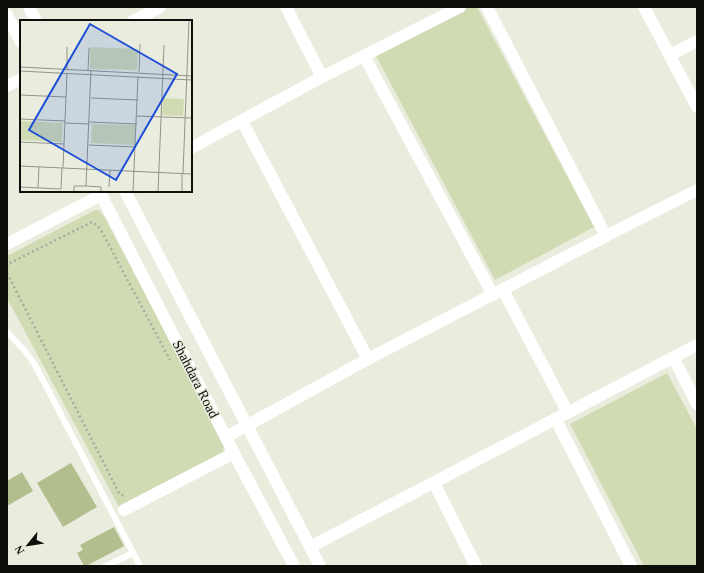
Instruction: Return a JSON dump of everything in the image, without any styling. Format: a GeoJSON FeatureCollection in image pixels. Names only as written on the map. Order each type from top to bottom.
{"type":"FeatureCollection","features":[{"type":"Feature","properties":{"kind":"street"},"geometry":{"type":"LineString","coordinates":[[28,7],[35,20]]}},
{"type":"Feature","properties":{"kind":"street"},"geometry":{"type":"LineString","coordinates":[[135,20],[160,7]]}},
{"type":"Feature","properties":{"kind":"street"},"geometry":{"type":"LineString","coordinates":[[286,7],[322,77]]}},
{"type":"Feature","properties":{"kind":"street"},"geometry":{"type":"LineString","coordinates":[[192,147],[322,77],[460,7]]}},
{"type":"Feature","properties":{"kind":"street"},"geometry":{"type":"LineString","coordinates":[[487,7],[606,236]]}},
{"type":"Feature","properties":{"kind":"street"},"geometry":{"type":"LineString","coordinates":[[644,7],[697,107]]}},
{"type":"Feature","properties":{"kind":"street"},"geometry":{"type":"LineString","coordinates":[[7,15],[20,40]]}},
{"type":"Feature","properties":{"kind":"street"},"geometry":{"type":"LineString","coordinates":[[670,55],[697,41]]}},
{"type":"Feature","properties":{"kind":"street"},"geometry":{"type":"LineString","coordinates":[[364,56],[498,293],[568,413]]}},
{"type":"Feature","properties":{"kind":"street"},"geometry":{"type":"LineString","coordinates":[[7,86],[20,80]]}},
{"type":"Feature","properties":{"kind":"street"},"geometry":{"type":"LineString","coordinates":[[242,120],[368,359]]}},
{"type":"Feature","properties":{"kind":"street"},"geometry":{"type":"LineString","coordinates":[[226,437],[368,359],[697,190]]}},
{"type":"Feature","properties":{"kind":"street","name":"Shahdara Road"},"geometry":{"type":"LineString","coordinates":[[126,192],[320,566]]}},
{"type":"Feature","properties":{"kind":"street"},"geometry":{"type":"LineString","coordinates":[[7,244],[100,193]]}},
{"type":"Feature","properties":{"kind":"street","name":"Shahdara Road"},"geometry":{"type":"LineString","coordinates":[[100,193],[234,452],[290,565]]}},
{"type":"Feature","properties":{"kind":"street"},"geometry":{"type":"LineString","coordinates":[[310,547],[556,420],[697,345]]}},
{"type":"Feature","properties":{"kind":"street"},"geometry":{"type":"LineString","coordinates":[[673,357],[697,404]]}},
{"type":"Feature","properties":{"kind":"street"},"geometry":{"type":"LineString","coordinates":[[556,420],[632,566]]}},
{"type":"Feature","properties":{"kind":"street"},"geometry":{"type":"LineString","coordinates":[[124,510],[234,452]]}},
{"type":"Feature","properties":{"kind":"street"},"geometry":{"type":"LineString","coordinates":[[434,483],[476,566]]}},
{"type":"Feature","properties":{"kind":"lane"},"geometry":{"type":"LineString","coordinates":[[7,332],[34,363],[140,566]]}},
{"type":"Feature","properties":{"kind":"lane"},"geometry":{"type":"LineString","coordinates":[[106,566],[133,553]]}},
{"type":"Feature","properties":{"kind":"path"},"geometry":{"type":"LineString","coordinates":[[7,267],[8,264],[92,222],[97,225],[102,232],[171,362]]}},
{"type":"Feature","properties":{"kind":"path"},"geometry":{"type":"LineString","coordinates":[[7,273],[119,493],[122,495],[125,494]]}},
{"type":"Feature","properties":{"kind":"green space"},"geometry":{"type":"Polygon","coordinates":[[[469,7],[477,7],[594,227],[495,280],[376,56],[469,7]]]}},
{"type":"Feature","properties":{"kind":"green space"},"geometry":{"type":"Polygon","coordinates":[[[95,210],[99,210],[104,216],[224,444],[223,452],[220,455],[119,507],[7,298],[7,256],[95,210]]]}},
{"type":"Feature","properties":{"kind":"green space"},"geometry":{"type":"Polygon","coordinates":[[[667,373],[697,429],[697,566],[644,566],[570,424],[667,373]]]}},
{"type":"Feature","properties":{"kind":"building"},"geometry":{"type":"Polygon","coordinates":[[[71,463],[97,507],[63,527],[37,483],[71,463]]]}},
{"type":"Feature","properties":{"kind":"building"},"geometry":{"type":"Polygon","coordinates":[[[22,472],[33,491],[7,506],[7,481],[22,472]]]}},
{"type":"Feature","properties":{"kind":"building"},"geometry":{"type":"Polygon","coordinates":[[[114,527],[124,546],[84,566],[77,553],[83,550],[80,545],[114,527]]]}}]}
